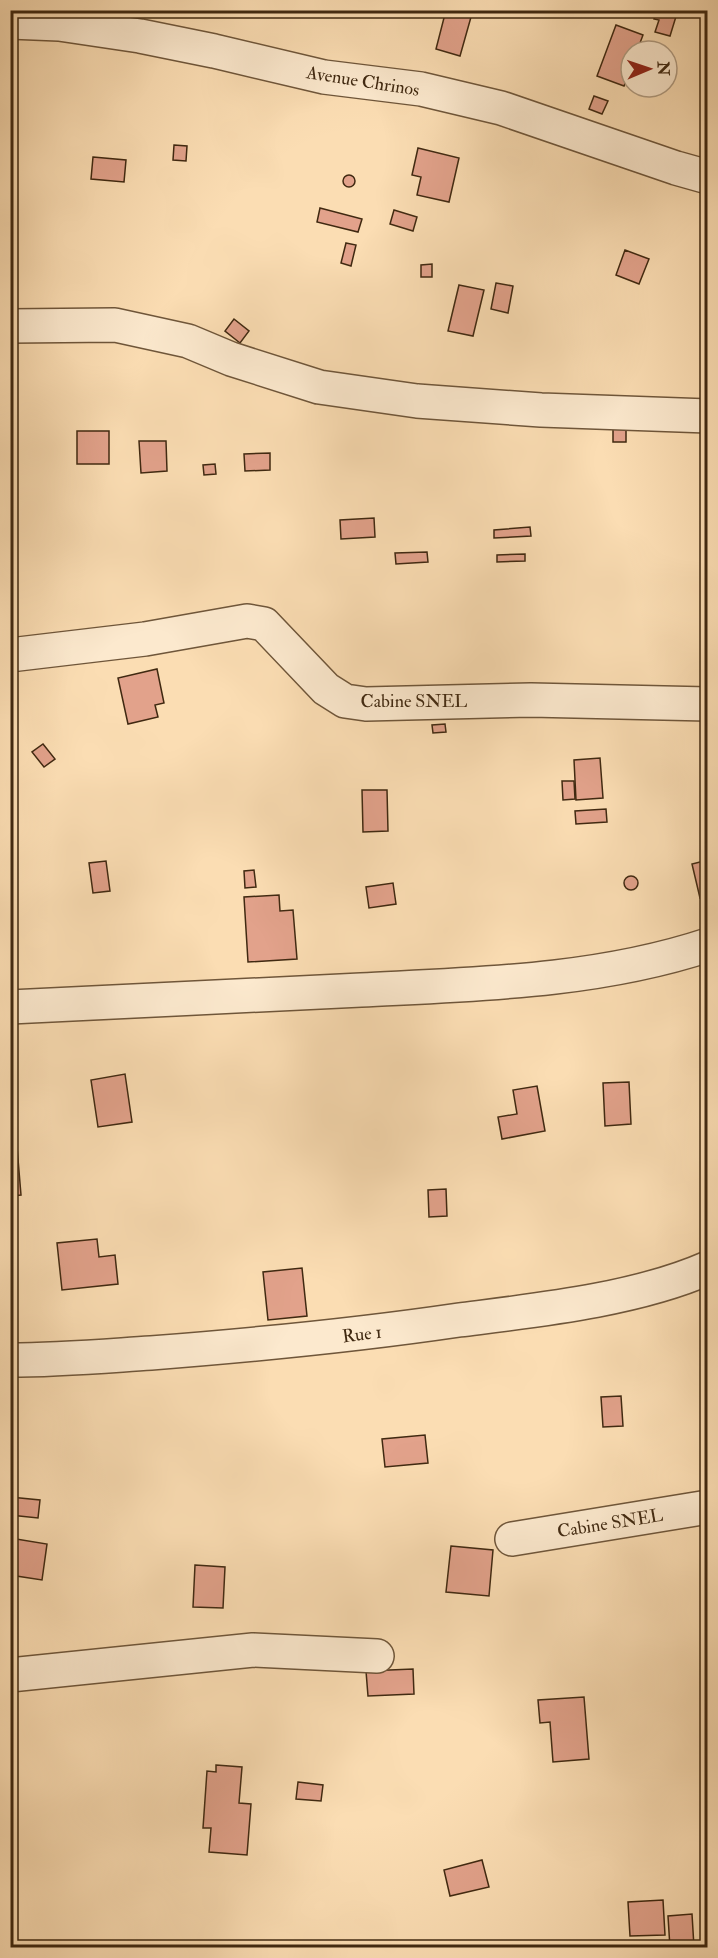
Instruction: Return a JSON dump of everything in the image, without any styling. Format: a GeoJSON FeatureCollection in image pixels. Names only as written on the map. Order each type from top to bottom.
{"type":"FeatureCollection","features":[{"type":"Feature","properties":{"kind":"street","name":"Avenue Chrinos"},"geometry":{"type":"LineString","coordinates":[[10,22],[59,24],[140,36],[324,76],[421,89],[501,108],[708,177]]}},
{"type":"Feature","properties":{"kind":"street"},"geometry":{"type":"LineString","coordinates":[[10,326],[115,325],[188,341],[319,387],[417,401],[541,410],[708,416]]}},
{"type":"Feature","properties":{"kind":"street","name":"Cabine SNEL"},"geometry":{"type":"LineString","coordinates":[[10,655],[145,639],[248,621],[264,624],[326,689],[345,701],[366,704],[531,700],[708,704]]}},
{"type":"Feature","properties":{"kind":"street"},"geometry":{"type":"LineString","coordinates":[[10,1007],[510,983],[602,971],[708,945]]}},
{"type":"Feature","properties":{"kind":"street","name":"Rue 1"},"geometry":{"type":"LineString","coordinates":[[10,1360],[177,1351],[347,1336],[598,1299],[680,1280],[708,1268]]}},
{"type":"Feature","properties":{"kind":"street","name":"Cabine SNEL"},"geometry":{"type":"LineString","coordinates":[[512,1539],[708,1508]]}},
{"type":"Feature","properties":{"kind":"street"},"geometry":{"type":"LineString","coordinates":[[10,1675],[253,1650],[377,1656]]}},
{"type":"Feature","properties":{"kind":"building"},"geometry":{"type":"Polygon","coordinates":[[[446,10],[473,10],[460,56],[436,49],[446,10]]]}},
{"type":"Feature","properties":{"kind":"building"},"geometry":{"type":"Polygon","coordinates":[[[657,10],[678,10],[670,36],[655,32],[659,20],[654,19],[657,10]]]}},
{"type":"Feature","properties":{"kind":"building"},"geometry":{"type":"Polygon","coordinates":[[[616,25],[643,35],[642,39],[619,39],[619,84],[597,76],[616,25]]]}},
{"type":"Feature","properties":{"kind":"building"},"geometry":{"type":"Polygon","coordinates":[[[594,96],[608,101],[602,114],[589,109],[594,96]]]}},
{"type":"Feature","properties":{"kind":"building"},"geometry":{"type":"Polygon","coordinates":[[[174,145],[187,146],[186,161],[173,160],[174,145]]]}},
{"type":"Feature","properties":{"kind":"building"},"geometry":{"type":"Polygon","coordinates":[[[418,148],[459,158],[449,202],[417,195],[421,177],[412,175],[418,148]]]}},
{"type":"Feature","properties":{"kind":"building"},"geometry":{"type":"Polygon","coordinates":[[[93,157],[126,160],[124,182],[91,179],[93,157]]]}},
{"type":"Feature","properties":{"kind":"building"},"geometry":{"type":"Polygon","coordinates":[[[351,175],[355,181],[351,187],[347,187],[343,179],[351,175]]]}},
{"type":"Feature","properties":{"kind":"building"},"geometry":{"type":"Polygon","coordinates":[[[320,208],[362,219],[358,232],[317,222],[320,208]]]}},
{"type":"Feature","properties":{"kind":"building"},"geometry":{"type":"Polygon","coordinates":[[[394,210],[417,217],[413,231],[390,224],[394,210]]]}},
{"type":"Feature","properties":{"kind":"building"},"geometry":{"type":"Polygon","coordinates":[[[346,243],[356,245],[351,266],[341,263],[346,243]]]}},
{"type":"Feature","properties":{"kind":"building"},"geometry":{"type":"Polygon","coordinates":[[[625,250],[649,259],[639,284],[616,275],[625,250]]]}},
{"type":"Feature","properties":{"kind":"building"},"geometry":{"type":"Polygon","coordinates":[[[432,264],[432,277],[421,277],[421,265],[432,264]]]}},
{"type":"Feature","properties":{"kind":"building"},"geometry":{"type":"Polygon","coordinates":[[[496,283],[513,286],[508,313],[491,309],[496,283]]]}},
{"type":"Feature","properties":{"kind":"building"},"geometry":{"type":"Polygon","coordinates":[[[459,285],[484,290],[473,336],[448,331],[459,285]]]}},
{"type":"Feature","properties":{"kind":"building"},"geometry":{"type":"Polygon","coordinates":[[[234,319],[249,331],[240,343],[225,331],[234,319]]]}},
{"type":"Feature","properties":{"kind":"building"},"geometry":{"type":"Polygon","coordinates":[[[613,427],[626,427],[626,442],[613,442],[613,427]]]}},
{"type":"Feature","properties":{"kind":"building"},"geometry":{"type":"Polygon","coordinates":[[[77,431],[109,431],[109,464],[77,464],[77,431]]]}},
{"type":"Feature","properties":{"kind":"building"},"geometry":{"type":"Polygon","coordinates":[[[139,441],[166,441],[167,471],[141,473],[139,441]]]}},
{"type":"Feature","properties":{"kind":"building"},"geometry":{"type":"Polygon","coordinates":[[[270,453],[270,470],[245,471],[244,454],[270,453]]]}},
{"type":"Feature","properties":{"kind":"building"},"geometry":{"type":"Polygon","coordinates":[[[215,464],[216,474],[204,475],[203,465],[215,464]]]}},
{"type":"Feature","properties":{"kind":"building"},"geometry":{"type":"Polygon","coordinates":[[[374,518],[375,537],[341,539],[340,520],[374,518]]]}},
{"type":"Feature","properties":{"kind":"building"},"geometry":{"type":"Polygon","coordinates":[[[530,527],[531,536],[494,538],[494,530],[530,527]]]}},
{"type":"Feature","properties":{"kind":"building"},"geometry":{"type":"Polygon","coordinates":[[[427,552],[428,562],[396,564],[395,553],[427,552]]]}},
{"type":"Feature","properties":{"kind":"building"},"geometry":{"type":"Polygon","coordinates":[[[525,554],[525,561],[497,562],[497,555],[525,554]]]}},
{"type":"Feature","properties":{"kind":"building"},"geometry":{"type":"Polygon","coordinates":[[[157,669],[164,703],[155,705],[158,717],[128,724],[118,678],[157,669]]]}},
{"type":"Feature","properties":{"kind":"building"},"geometry":{"type":"Polygon","coordinates":[[[445,724],[446,732],[433,733],[432,725],[445,724]]]}},
{"type":"Feature","properties":{"kind":"building"},"geometry":{"type":"Polygon","coordinates":[[[43,744],[55,759],[44,767],[32,752],[43,744]]]}},
{"type":"Feature","properties":{"kind":"building"},"geometry":{"type":"Polygon","coordinates":[[[600,758],[603,798],[576,800],[574,760],[600,758]]]}},
{"type":"Feature","properties":{"kind":"building"},"geometry":{"type":"Polygon","coordinates":[[[562,781],[574,781],[575,799],[563,800],[562,781]]]}},
{"type":"Feature","properties":{"kind":"building"},"geometry":{"type":"Polygon","coordinates":[[[362,790],[387,790],[388,831],[363,832],[362,790]]]}},
{"type":"Feature","properties":{"kind":"building"},"geometry":{"type":"Polygon","coordinates":[[[606,809],[607,822],[576,824],[575,811],[606,809]]]}},
{"type":"Feature","properties":{"kind":"building"},"geometry":{"type":"Polygon","coordinates":[[[708,860],[708,896],[700,898],[692,864],[708,860]]]}},
{"type":"Feature","properties":{"kind":"building"},"geometry":{"type":"Polygon","coordinates":[[[106,861],[110,891],[93,893],[89,863],[106,861]]]}},
{"type":"Feature","properties":{"kind":"building"},"geometry":{"type":"Polygon","coordinates":[[[254,870],[256,887],[245,888],[244,871],[254,870]]]}},
{"type":"Feature","properties":{"kind":"building"},"geometry":{"type":"Polygon","coordinates":[[[631,876],[636,878],[638,883],[636,888],[631,890],[626,888],[624,883],[626,878],[631,876]]]}},
{"type":"Feature","properties":{"kind":"building"},"geometry":{"type":"Polygon","coordinates":[[[393,883],[396,904],[369,908],[366,887],[393,883]]]}},
{"type":"Feature","properties":{"kind":"building"},"geometry":{"type":"Polygon","coordinates":[[[279,895],[280,911],[293,910],[297,959],[248,962],[244,897],[279,895]]]}},
{"type":"Feature","properties":{"kind":"building"},"geometry":{"type":"Polygon","coordinates":[[[125,1074],[132,1122],[98,1127],[91,1080],[125,1074]]]}},
{"type":"Feature","properties":{"kind":"building"},"geometry":{"type":"Polygon","coordinates":[[[629,1082],[631,1124],[605,1126],[603,1083],[629,1082]]]}},
{"type":"Feature","properties":{"kind":"building"},"geometry":{"type":"Polygon","coordinates":[[[537,1086],[545,1131],[502,1139],[498,1117],[517,1114],[513,1090],[537,1086]]]}},
{"type":"Feature","properties":{"kind":"building"},"geometry":{"type":"Polygon","coordinates":[[[17,1147],[21,1195],[10,1196],[10,1148],[17,1147]]]}},
{"type":"Feature","properties":{"kind":"building"},"geometry":{"type":"Polygon","coordinates":[[[446,1189],[447,1216],[429,1217],[428,1190],[446,1189]]]}},
{"type":"Feature","properties":{"kind":"building"},"geometry":{"type":"Polygon","coordinates":[[[97,1239],[99,1257],[115,1255],[118,1284],[62,1290],[57,1243],[97,1239]]]}},
{"type":"Feature","properties":{"kind":"building"},"geometry":{"type":"Polygon","coordinates":[[[302,1268],[307,1316],[268,1320],[263,1272],[302,1268]]]}},
{"type":"Feature","properties":{"kind":"building"},"geometry":{"type":"Polygon","coordinates":[[[621,1396],[623,1426],[603,1427],[601,1397],[621,1396]]]}},
{"type":"Feature","properties":{"kind":"building"},"geometry":{"type":"Polygon","coordinates":[[[425,1435],[428,1463],[385,1467],[382,1439],[425,1435]]]}},
{"type":"Feature","properties":{"kind":"building"},"geometry":{"type":"Polygon","coordinates":[[[10,1497],[40,1500],[38,1518],[10,1515],[10,1497]]]}},
{"type":"Feature","properties":{"kind":"building"},"geometry":{"type":"Polygon","coordinates":[[[10,1538],[47,1544],[42,1580],[10,1575],[10,1538]]]}},
{"type":"Feature","properties":{"kind":"building"},"geometry":{"type":"Polygon","coordinates":[[[451,1546],[493,1550],[489,1596],[446,1592],[451,1546]]]}},
{"type":"Feature","properties":{"kind":"building"},"geometry":{"type":"Polygon","coordinates":[[[195,1565],[225,1567],[223,1608],[193,1607],[195,1565]]]}},
{"type":"Feature","properties":{"kind":"building"},"geometry":{"type":"Polygon","coordinates":[[[413,1669],[414,1694],[368,1696],[366,1671],[413,1669]]]}},
{"type":"Feature","properties":{"kind":"building"},"geometry":{"type":"Polygon","coordinates":[[[584,1697],[589,1759],[553,1762],[550,1722],[540,1723],[538,1700],[584,1697]]]}},
{"type":"Feature","properties":{"kind":"building"},"geometry":{"type":"Polygon","coordinates":[[[216,1765],[242,1767],[239,1803],[251,1804],[247,1855],[209,1852],[211,1828],[203,1828],[207,1771],[216,1772],[216,1765]]]}},
{"type":"Feature","properties":{"kind":"building"},"geometry":{"type":"Polygon","coordinates":[[[298,1782],[323,1785],[321,1801],[296,1799],[298,1782]]]}},
{"type":"Feature","properties":{"kind":"building"},"geometry":{"type":"Polygon","coordinates":[[[10,1847],[13,1847],[15,1929],[10,1929],[10,1847]]]}},
{"type":"Feature","properties":{"kind":"building"},"geometry":{"type":"Polygon","coordinates":[[[482,1860],[489,1887],[450,1896],[444,1870],[482,1860]]]}},
{"type":"Feature","properties":{"kind":"building"},"geometry":{"type":"Polygon","coordinates":[[[663,1900],[665,1935],[630,1936],[628,1902],[663,1900]]]}},
{"type":"Feature","properties":{"kind":"building"},"geometry":{"type":"Polygon","coordinates":[[[692,1914],[694,1947],[670,1948],[668,1916],[692,1914]]]}}]}
